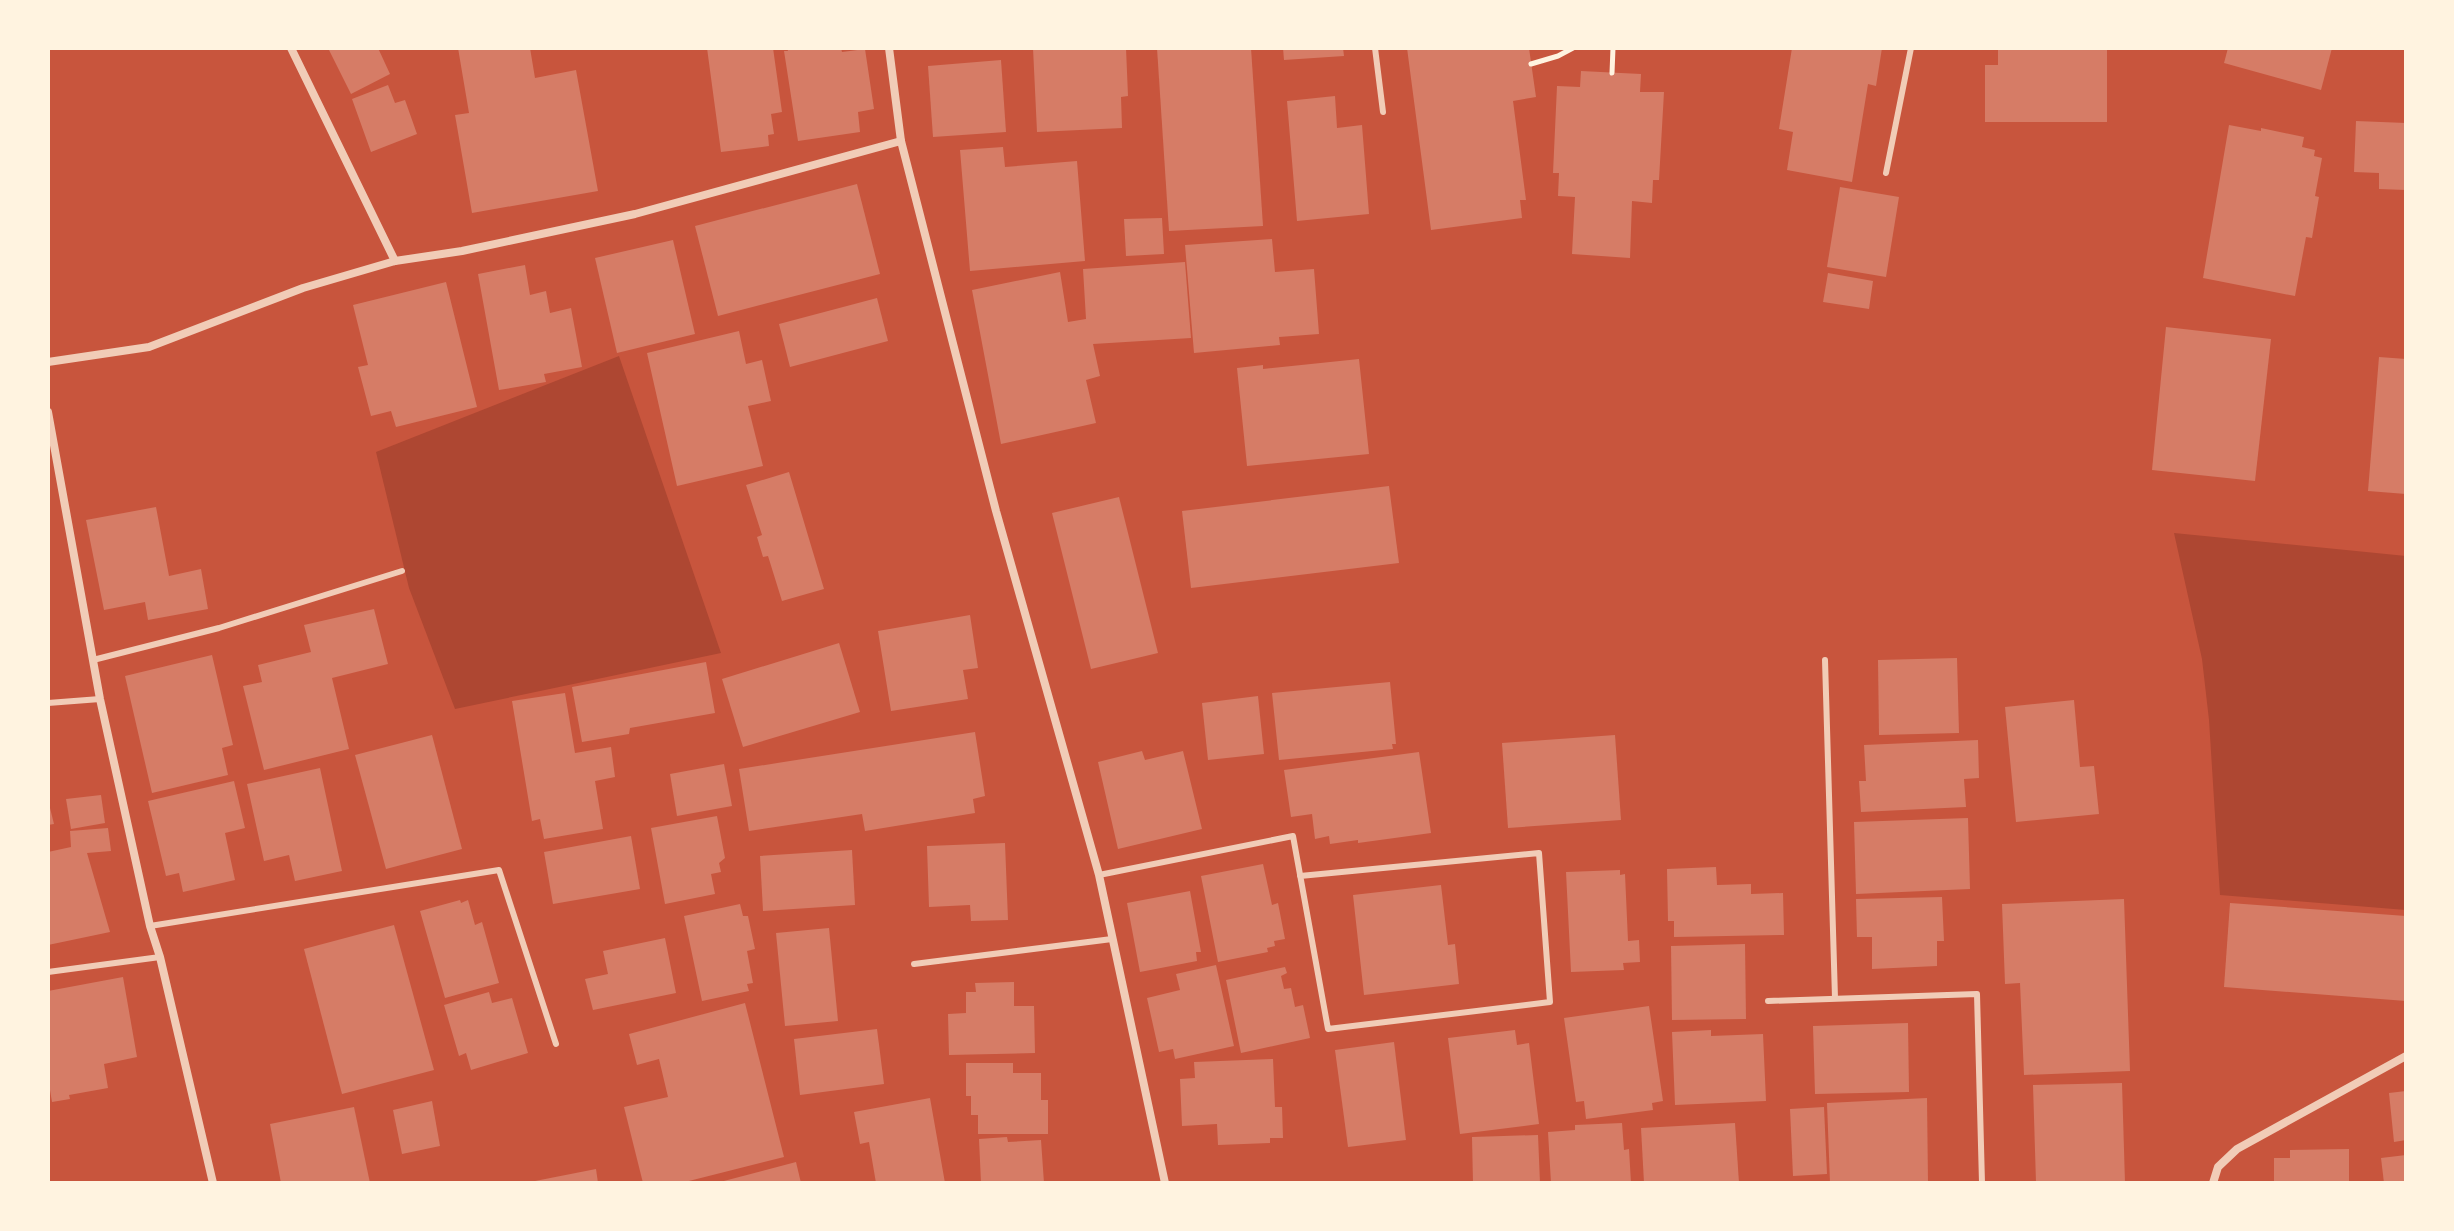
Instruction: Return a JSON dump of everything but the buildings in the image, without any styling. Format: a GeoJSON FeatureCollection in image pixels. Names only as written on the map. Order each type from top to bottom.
{"type":"FeatureCollection","features":[{"type":"Feature","properties":{"kind":"street"},"geometry":{"type":"LineString","coordinates":[[291,48],[395,261]]}},
{"type":"Feature","properties":{"kind":"street"},"geometry":{"type":"LineString","coordinates":[[889,48],[901,141],[996,511],[1099,875],[1165,1183]]}},
{"type":"Feature","properties":{"kind":"street"},"geometry":{"type":"LineString","coordinates":[[48,362],[149,347],[303,288],[395,261],[462,251],[635,214],[901,141]]}},
{"type":"Feature","properties":{"kind":"street"},"geometry":{"type":"LineString","coordinates":[[48,412],[100,699],[150,926],[213,1183]]}},
{"type":"Feature","properties":{"kind":"street"},"geometry":{"type":"LineString","coordinates":[[2213,1183],[2218,1167],[2237,1149],[2406,1056]]}},
{"type":"Feature","properties":{"kind":"lane"},"geometry":{"type":"LineString","coordinates":[[1375,48],[1383,112]]}},
{"type":"Feature","properties":{"kind":"lane"},"geometry":{"type":"LineString","coordinates":[[1886,173],[1911,48]]}},
{"type":"Feature","properties":{"kind":"lane"},"geometry":{"type":"LineString","coordinates":[[93,660],[219,628],[402,571]]}},
{"type":"Feature","properties":{"kind":"lane"},"geometry":{"type":"LineString","coordinates":[[1825,660],[1835,998]]}},
{"type":"Feature","properties":{"kind":"lane"},"geometry":{"type":"LineString","coordinates":[[48,703],[100,699]]}},
{"type":"Feature","properties":{"kind":"lane"},"geometry":{"type":"LineString","coordinates":[[1099,875],[1293,836],[1300,876],[1328,1029],[1550,1002],[1539,853],[1300,876]]}},
{"type":"Feature","properties":{"kind":"lane"},"geometry":{"type":"LineString","coordinates":[[150,926],[499,870],[556,1044]]}},
{"type":"Feature","properties":{"kind":"lane"},"geometry":{"type":"LineString","coordinates":[[914,964],[1112,939]]}},
{"type":"Feature","properties":{"kind":"lane"},"geometry":{"type":"LineString","coordinates":[[48,972],[160,957]]}},
{"type":"Feature","properties":{"kind":"lane"},"geometry":{"type":"LineString","coordinates":[[1768,1001],[1977,994],[1982,1183]]}},
{"type":"Feature","properties":{"kind":"path"},"geometry":{"type":"LineString","coordinates":[[1531,64],[1573,48]]}},
{"type":"Feature","properties":{"kind":"path"},"geometry":{"type":"LineString","coordinates":[[1612,73],[1613,48]]}},
{"type":"Feature","properties":{"kind":"shaded area"},"geometry":{"type":"Polygon","coordinates":[[[619,356],[721,653],[455,709],[409,588],[376,452],[619,356]]]}},
{"type":"Feature","properties":{"kind":"shaded area"},"geometry":{"type":"Polygon","coordinates":[[[2174,533],[2406,556],[2406,910],[2220,895],[2202,659],[2174,533]]]}}]}
